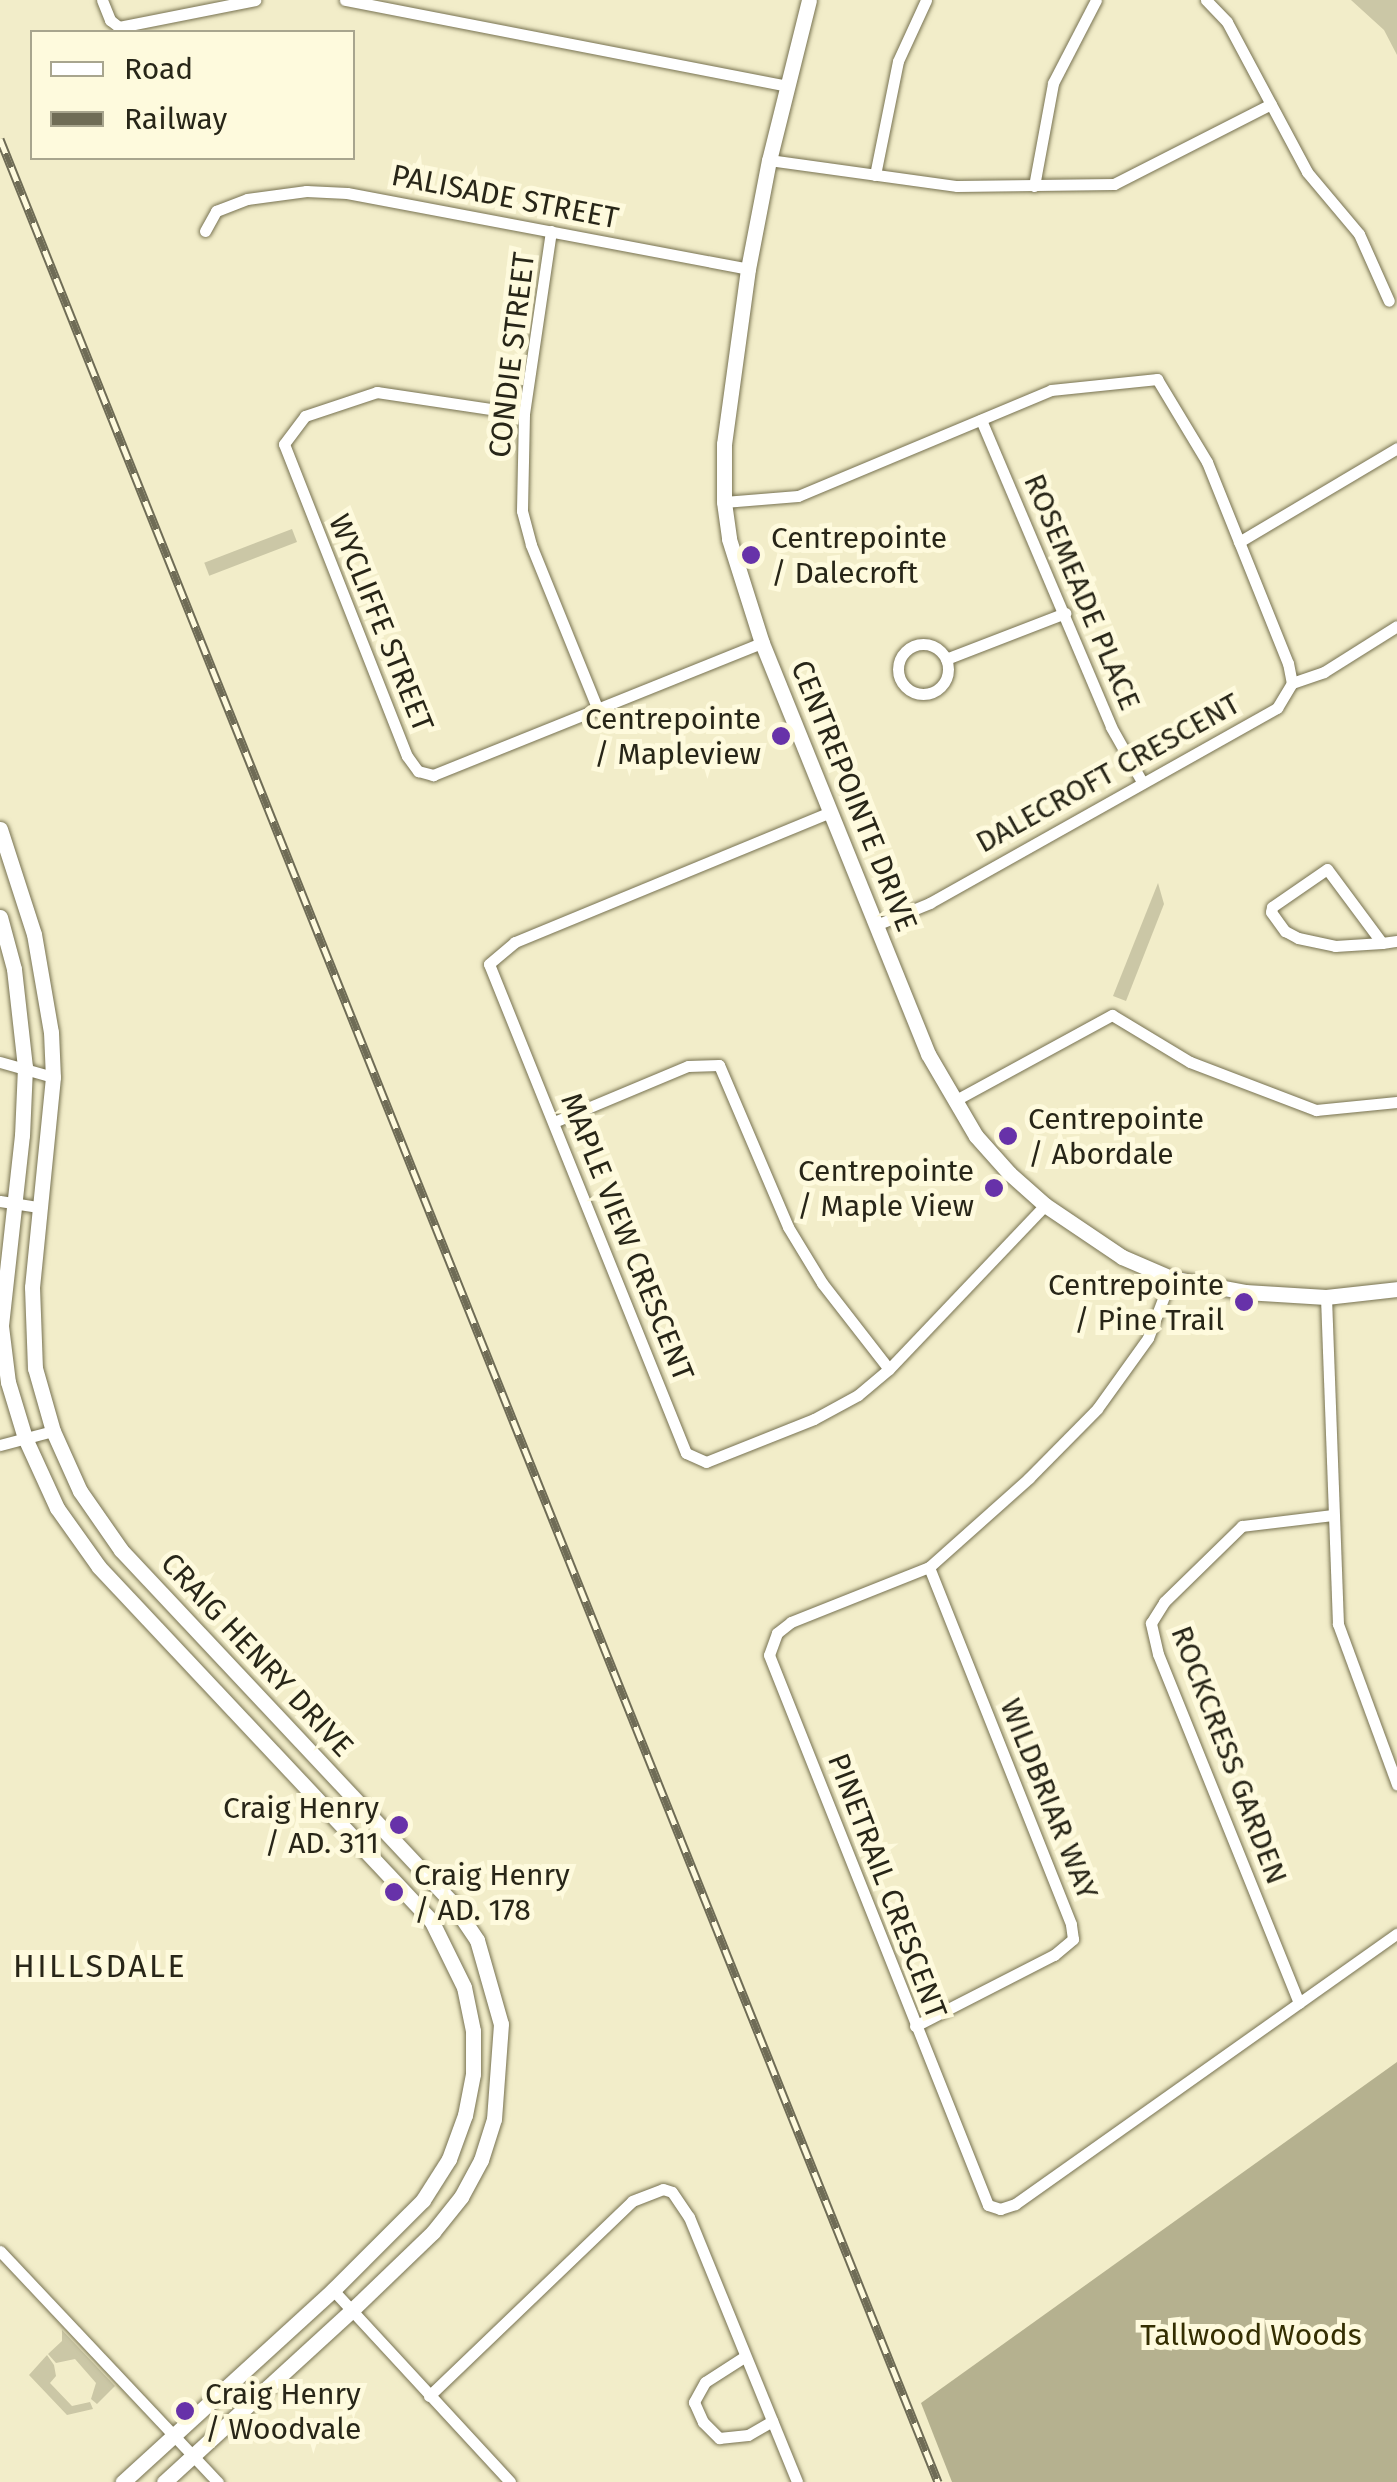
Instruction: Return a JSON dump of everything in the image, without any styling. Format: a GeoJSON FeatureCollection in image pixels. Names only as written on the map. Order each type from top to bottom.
{"type":"FeatureCollection","features":[{"type":"Feature","properties":{"kind":"street"},"geometry":{"type":"LineString","coordinates":[[102,0],[110,20],[118,26],[256,0]]}},
{"type":"Feature","properties":{"kind":"street"},"geometry":{"type":"LineString","coordinates":[[345,0],[786,86]]}},
{"type":"Feature","properties":{"kind":"street","name":"CENTREPOINTE DRIVE"},"geometry":{"type":"LineString","coordinates":[[809,0],[769,160],[748,269],[724,444],[724,502],[729,539],[762,643],[928,1054],[954,1101],[1008,1174],[1045,1205],[1122,1257],[1170,1278],[1245,1292],[1326,1298],[1397,1290]]}},
{"type":"Feature","properties":{"kind":"street"},"geometry":{"type":"LineString","coordinates":[[875,175],[898,61],[926,0]]}},
{"type":"Feature","properties":{"kind":"street"},"geometry":{"type":"LineString","coordinates":[[1034,186],[1053,83],[1096,0]]}},
{"type":"Feature","properties":{"kind":"street"},"geometry":{"type":"LineString","coordinates":[[1206,0],[1226,22],[1307,172],[1360,234],[1389,301]]}},
{"type":"Feature","properties":{"kind":"street"},"geometry":{"type":"LineString","coordinates":[[769,160],[957,186],[1114,184],[1271,104]]}},
{"type":"Feature","properties":{"kind":"street","name":"PALISADE STREET"},"geometry":{"type":"LineString","coordinates":[[204,231],[216,211],[248,199],[306,192],[347,193],[748,269]]}},
{"type":"Feature","properties":{"kind":"street","name":"CONDIE STREET"},"geometry":{"type":"LineString","coordinates":[[552,231],[524,414],[522,511],[531,545],[598,710]]}},
{"type":"Feature","properties":{"kind":"street"},"geometry":{"type":"LineString","coordinates":[[724,502],[798,496],[1051,390],[1157,379],[1207,462],[1288,663],[1292,684],[1324,672],[1397,626]]}},
{"type":"Feature","properties":{"kind":"street","name":"WYCLIFFE STREET"},"geometry":{"type":"LineString","coordinates":[[524,414],[378,392],[305,416],[284,444],[407,756],[418,771],[433,775],[762,643]]}},
{"type":"Feature","properties":{"kind":"street","name":"ROSEMEADE PLACE"},"geometry":{"type":"LineString","coordinates":[[981,420],[1111,727],[1141,780]]}},
{"type":"Feature","properties":{"kind":"street"},"geometry":{"type":"LineString","coordinates":[[1238,542],[1397,448]]}},
{"type":"Feature","properties":{"kind":"street"},"geometry":{"type":"LineString","coordinates":[[946,659],[1065,613]]}},
{"type":"Feature","properties":{"kind":"street"},"geometry":{"type":"LineString","coordinates":[[919,644],[935,647],[946,659],[944,683],[931,693],[908,690],[899,676],[904,652],[919,644]]}},
{"type":"Feature","properties":{"kind":"street","name":"DALECROFT CRESCENT"},"geometry":{"type":"LineString","coordinates":[[876,925],[930,903],[1141,780],[1277,708],[1292,684]]}},
{"type":"Feature","properties":{"kind":"street","name":"MAPLE VIEW CRESCENT"},"geometry":{"type":"LineString","coordinates":[[828,813],[514,942],[489,964],[686,1453],[706,1462],[814,1419],[858,1395],[889,1369],[1045,1205]]}},
{"type":"Feature","properties":{"kind":"street","name":"CRAIG HENRY DRIVE"},"geometry":{"type":"LineString","coordinates":[[0,829],[34,934],[51,1032],[53,1077],[39,1207],[32,1338],[35,1368],[53,1430],[80,1491],[120,1550],[452,1903],[477,1940],[499,2006],[502,2044],[494,2120],[481,2160],[461,2197],[433,2232],[352,2310],[164,2482]]}},
{"type":"Feature","properties":{"kind":"street"},"geometry":{"type":"LineString","coordinates":[[1382,943],[1327,870],[1272,907],[1271,912],[1285,931],[1298,938],[1335,946],[1382,943],[1397,941]]}},
{"type":"Feature","properties":{"kind":"street","name":"CRAIG HENRY DRIVE"},"geometry":{"type":"LineString","coordinates":[[0,917],[14,970],[25,1067],[6,1202],[1,1326],[8,1382],[25,1438],[57,1508],[99,1567],[432,1922],[464,1987],[473,2030],[473,2074],[465,2116],[449,2159],[423,2200],[334,2290],[123,2482]]}},
{"type":"Feature","properties":{"kind":"street"},"geometry":{"type":"LineString","coordinates":[[954,1101],[1112,1014],[1190,1062],[1316,1110],[1397,1102]]}},
{"type":"Feature","properties":{"kind":"street"},"geometry":{"type":"LineString","coordinates":[[0,1062],[53,1077]]}},
{"type":"Feature","properties":{"kind":"street"},"geometry":{"type":"LineString","coordinates":[[554,1122],[688,1066],[719,1065],[731,1083],[788,1227],[822,1283],[889,1369]]}},
{"type":"Feature","properties":{"kind":"street"},"geometry":{"type":"LineString","coordinates":[[6,1202],[39,1207]]}},
{"type":"Feature","properties":{"kind":"street","name":"PINETRAIL CRESCENT"},"geometry":{"type":"LineString","coordinates":[[1170,1278],[1148,1338],[1097,1410],[1029,1478],[929,1567],[791,1622],[778,1632],[769,1655],[988,2205],[1000,2209],[1015,2204],[1198,2080],[1397,1934]]}},
{"type":"Feature","properties":{"kind":"street"},"geometry":{"type":"LineString","coordinates":[[1326,1298],[1341,1635],[1397,1784]]}},
{"type":"Feature","properties":{"kind":"street"},"geometry":{"type":"LineString","coordinates":[[0,1446],[53,1430]]}},
{"type":"Feature","properties":{"kind":"street","name":"ROCKCRESS GARDEN"},"geometry":{"type":"LineString","coordinates":[[1299,2003],[1158,1654],[1150,1623],[1164,1602],[1242,1526],[1333,1516]]}},
{"type":"Feature","properties":{"kind":"street","name":"WILDBRIAR WAY"},"geometry":{"type":"LineString","coordinates":[[915,2026],[1054,1955],[1073,1939],[1072,1924],[929,1567]]}},
{"type":"Feature","properties":{"kind":"street"},"geometry":{"type":"LineString","coordinates":[[430,2396],[632,2200],[653,2189],[672,2192],[688,2217],[796,2482]]}},
{"type":"Feature","properties":{"kind":"street"},"geometry":{"type":"LineString","coordinates":[[0,2251],[218,2482]]}},
{"type":"Feature","properties":{"kind":"street"},"geometry":{"type":"LineString","coordinates":[[334,2290],[510,2482]]}},
{"type":"Feature","properties":{"kind":"street"},"geometry":{"type":"LineString","coordinates":[[744,2357],[705,2382],[694,2402],[703,2422],[719,2438],[748,2434],[772,2421]]}},
{"type":"Feature","properties":{"kind":"shaded area"},"geometry":{"type":"Polygon","coordinates":[[[1351,0],[1397,0],[1397,55],[1384,30],[1351,0]]]}},
{"type":"Feature","properties":{"kind":"shaded area"},"geometry":{"type":"Polygon","coordinates":[[[292,529],[297,542],[209,576],[204,563],[292,529]]]}},
{"type":"Feature","properties":{"kind":"shaded area"},"geometry":{"type":"Polygon","coordinates":[[[1158,883],[1164,904],[1126,1001],[1113,996],[1158,883]]]}},
{"type":"Feature","properties":{"kind":"shaded area"},"geometry":{"type":"Polygon","coordinates":[[[62,2330],[115,2386],[97,2404],[91,2399],[96,2383],[75,2359],[56,2363],[48,2354],[62,2341],[62,2330]]]}},
{"type":"Feature","properties":{"kind":"shaded area"},"geometry":{"type":"Polygon","coordinates":[[[47,2355],[56,2376],[50,2383],[72,2406],[90,2402],[93,2409],[67,2415],[29,2375],[47,2355]]]}},
{"type":"Feature","properties":{"kind":"green space","name":"Tallwood Woods"},"geometry":{"type":"Polygon","coordinates":[[[1397,2062],[1397,2482],[952,2482],[921,2403],[1397,2062]]]}},
{"type":"Feature","properties":{"kind":"railway"},"geometry":{"type":"LineString","coordinates":[[0,139],[938,2482]]}},
{"type":"Feature","properties":{"kind":"place","name":"Centrepointe / Dalecroft"},"geometry":{"type":"Point","coordinates":[751,555]}},
{"type":"Feature","properties":{"kind":"place","name":"Centrepointe / Mapleview"},"geometry":{"type":"Point","coordinates":[781,736]}},
{"type":"Feature","properties":{"kind":"place","name":"Centrepointe / Abordale"},"geometry":{"type":"Point","coordinates":[1008,1136]}},
{"type":"Feature","properties":{"kind":"place","name":"Centrepointe / Maple View"},"geometry":{"type":"Point","coordinates":[994,1188]}},
{"type":"Feature","properties":{"kind":"place","name":"Centrepointe / Pine Trail"},"geometry":{"type":"Point","coordinates":[1244,1302]}},
{"type":"Feature","properties":{"kind":"place","name":"Craig Henry / AD. 311"},"geometry":{"type":"Point","coordinates":[399,1825]}},
{"type":"Feature","properties":{"kind":"place","name":"Craig Henry / AD. 178"},"geometry":{"type":"Point","coordinates":[394,1892]}},
{"type":"Feature","properties":{"kind":"place","name":"Craig Henry / Woodvale"},"geometry":{"type":"Point","coordinates":[185,2411]}},
{"type":"Feature","properties":{"kind":"district","name":"HILLSDALE"},"geometry":{"type":"Point","coordinates":[100,1966]}}]}
